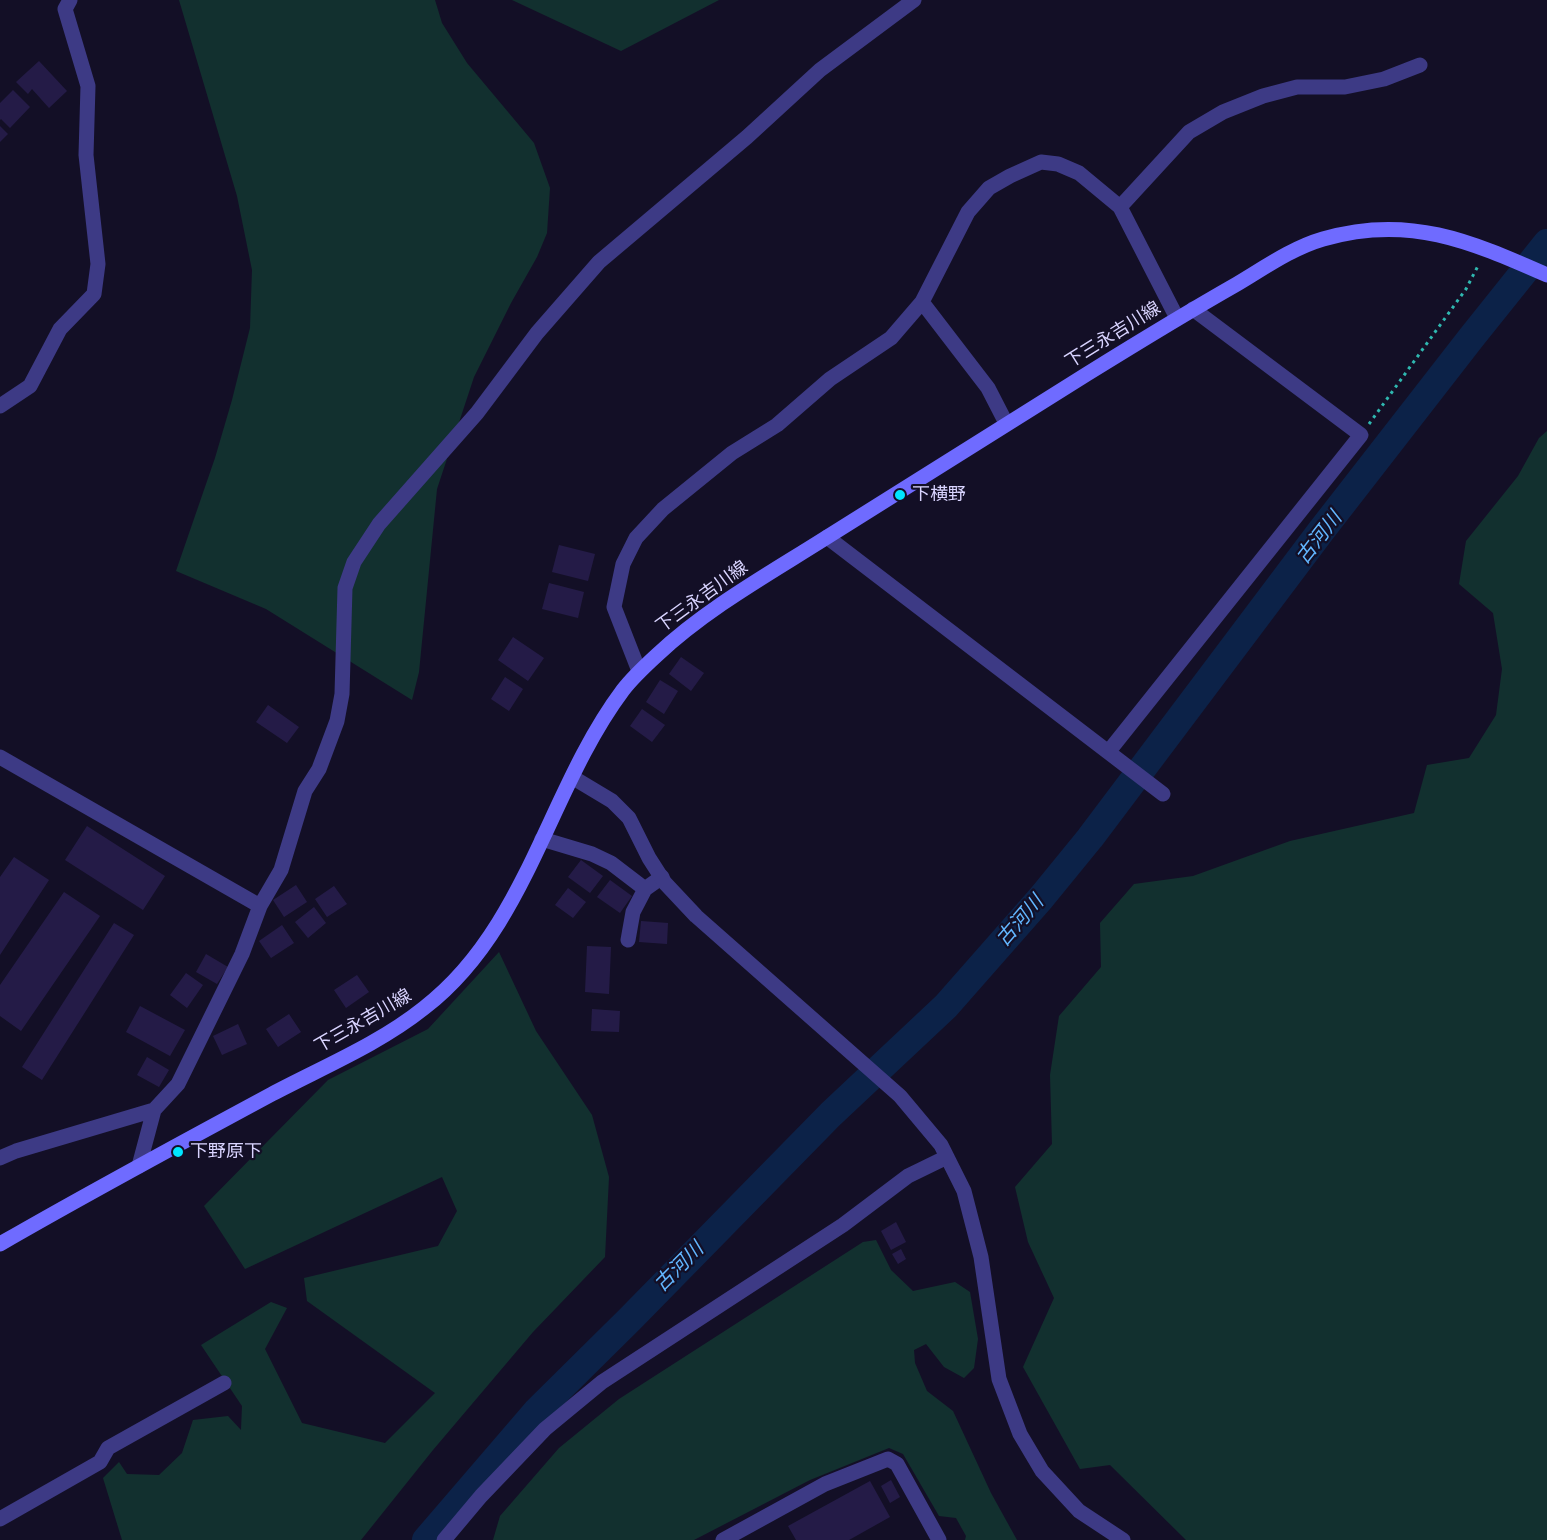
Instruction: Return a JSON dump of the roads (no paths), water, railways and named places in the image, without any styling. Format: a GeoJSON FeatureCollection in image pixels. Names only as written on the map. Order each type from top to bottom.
{"type":"FeatureCollection","features":[{"type":"Feature","properties":{"kind":"main road","name":"下三永吉川線"},"geometry":{"type":"LineString","coordinates":[[0,1244],[139,1166],[380,1037],[424,1008],[467,969],[498,925],[588,745],[623,690],[639,671],[682,631],[1006,423],[1177,318],[1288,254],[1321,239],[1365,231],[1399,229],[1440,234],[1492,251],[1545,274]]}},
{"type":"Feature","properties":{"kind":"street"},"geometry":{"type":"LineString","coordinates":[[0,406],[30,386],[60,329],[94,294],[98,264],[86,155],[88,86],[65,9],[70,0]]}},
{"type":"Feature","properties":{"kind":"street"},"geometry":{"type":"LineString","coordinates":[[139,1166],[154,1110],[178,1084],[242,954],[260,906],[281,870],[305,791],[319,769],[337,721],[342,694],[345,588],[354,562],[379,524],[477,413],[537,333],[599,262],[747,136],[820,70],[914,0]]}},
{"type":"Feature","properties":{"kind":"street"},"geometry":{"type":"LineString","coordinates":[[1120,207],[1189,132],[1223,112],[1263,96],[1297,87],[1345,87],[1384,79],[1420,65]]}},
{"type":"Feature","properties":{"kind":"street"},"geometry":{"type":"LineString","coordinates":[[639,671],[614,607],[623,564],[636,538],[663,509],[732,453],[777,424],[830,379],[891,338],[922,302],[969,212],[988,188],[1041,162],[1058,164],[1079,173],[1120,207],[1177,318]]}},
{"type":"Feature","properties":{"kind":"street"},"geometry":{"type":"LineString","coordinates":[[922,302],[988,388],[1006,423]]}},
{"type":"Feature","properties":{"kind":"street"},"geometry":{"type":"LineString","coordinates":[[1111,752],[1361,435],[1193,309]]}},
{"type":"Feature","properties":{"kind":"street"},"geometry":{"type":"LineString","coordinates":[[827,537],[1163,794]]}},
{"type":"Feature","properties":{"kind":"street"},"geometry":{"type":"LineString","coordinates":[[0,757],[260,906]]}},
{"type":"Feature","properties":{"kind":"street"},"geometry":{"type":"LineString","coordinates":[[572,777],[612,801],[629,818],[662,878],[696,916],[900,1096],[941,1144],[964,1191],[981,1257],[999,1379],[1020,1434],[1042,1471],[1079,1511],[1123,1540]]}},
{"type":"Feature","properties":{"kind":"street"},"geometry":{"type":"LineString","coordinates":[[542,839],[592,854],[611,863],[645,889]]}},
{"type":"Feature","properties":{"kind":"street"},"geometry":{"type":"LineString","coordinates":[[628,940],[633,912],[645,889],[662,878]]}},
{"type":"Feature","properties":{"kind":"street"},"geometry":{"type":"LineString","coordinates":[[0,1158],[16,1151],[154,1110]]}},
{"type":"Feature","properties":{"kind":"street"},"geometry":{"type":"LineString","coordinates":[[444,1540],[481,1496],[545,1429],[602,1382],[843,1225],[908,1176],[947,1157]]}},
{"type":"Feature","properties":{"kind":"street"},"geometry":{"type":"LineString","coordinates":[[0,1519],[100,1462],[108,1448],[224,1383]]}},
{"type":"Feature","properties":{"kind":"street"},"geometry":{"type":"LineString","coordinates":[[723,1540],[825,1484],[888,1459],[897,1464],[939,1540]]}},
{"type":"Feature","properties":{"kind":"waterway","name":"古河川"},"geometry":{"type":"LineString","coordinates":[[426,1540],[536,1412],[831,1114],[946,1006],[1041,898],[1090,838],[1321,531],[1547,243]]}},
{"type":"Feature","properties":{"kind":"place","name":"下横野"},"geometry":{"type":"Point","coordinates":[900,495]}},
{"type":"Feature","properties":{"kind":"place","name":"下野原下"},"geometry":{"type":"Point","coordinates":[178,1152]}}]}
